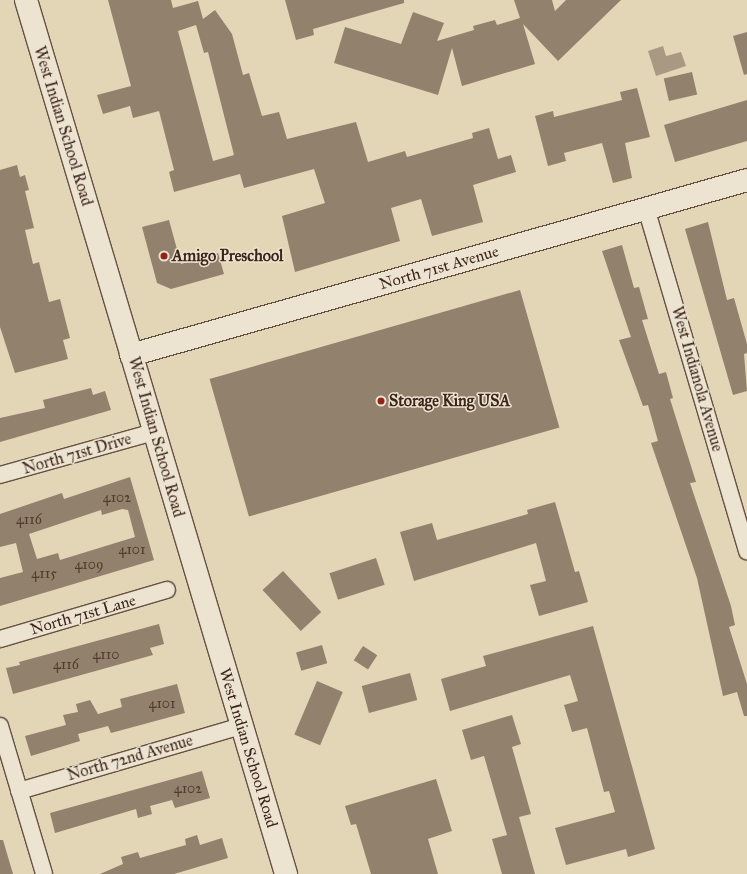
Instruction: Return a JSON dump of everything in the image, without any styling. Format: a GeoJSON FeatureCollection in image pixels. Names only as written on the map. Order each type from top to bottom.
{"type":"FeatureCollection","features":[{"type":"Feature","properties":{"kind":"main road","name":"West Indian School Road"},"geometry":{"type":"LineString","coordinates":[[26,0],[286,874]]}},
{"type":"Feature","properties":{"kind":"main road","name":"North 71st Avenue"},"geometry":{"type":"LineString","coordinates":[[132,355],[747,180]]}},
{"type":"Feature","properties":{"kind":"street","name":"West Indianola Avenue"},"geometry":{"type":"LineString","coordinates":[[646,208],[747,551]]}},
{"type":"Feature","properties":{"kind":"street","name":"North 71st Drive"},"geometry":{"type":"LineString","coordinates":[[0,475],[154,432]]}},
{"type":"Feature","properties":{"kind":"street","name":"North 71st Lane"},"geometry":{"type":"LineString","coordinates":[[0,639],[167,590]]}},
{"type":"Feature","properties":{"kind":"street"},"geometry":{"type":"LineString","coordinates":[[0,726],[44,874]]}},
{"type":"Feature","properties":{"kind":"street","name":"North 72nd Avenue"},"geometry":{"type":"LineString","coordinates":[[19,791],[241,726]]}},
{"type":"Feature","properties":{"kind":"shaded area"},"geometry":{"type":"Polygon","coordinates":[[[663,46],[666,56],[681,52],[686,66],[656,76],[648,51],[663,46]]]}},
{"type":"Feature","properties":{"kind":"building"},"geometry":{"type":"Polygon","coordinates":[[[108,0],[171,0],[173,8],[198,1],[203,19],[215,10],[232,34],[243,75],[249,73],[262,116],[279,112],[287,139],[356,122],[368,162],[405,151],[407,157],[473,138],[472,133],[489,128],[498,159],[511,155],[516,172],[473,185],[483,222],[432,236],[421,199],[391,208],[400,241],[295,272],[282,216],[325,203],[314,169],[244,188],[240,174],[174,192],[169,172],[174,170],[159,111],[133,118],[130,106],[103,114],[97,95],[131,86],[108,0]],[[196,25],[178,31],[213,161],[234,155],[208,52],[204,53],[196,25]]]}},
{"type":"Feature","properties":{"kind":"building"},"geometry":{"type":"Polygon","coordinates":[[[285,0],[404,0],[404,3],[313,29],[314,35],[296,40],[285,0]]]}},
{"type":"Feature","properties":{"kind":"building"},"geometry":{"type":"Polygon","coordinates":[[[514,0],[552,0],[555,11],[566,0],[621,0],[558,61],[523,24],[535,64],[462,86],[452,48],[438,95],[334,63],[345,27],[401,44],[413,12],[444,23],[437,41],[474,30],[473,26],[495,20],[497,25],[520,18],[514,0]]]}},
{"type":"Feature","properties":{"kind":"building"},"geometry":{"type":"Polygon","coordinates":[[[747,32],[747,74],[744,75],[733,36],[747,32]]]}},
{"type":"Feature","properties":{"kind":"building"},"geometry":{"type":"Polygon","coordinates":[[[692,72],[697,94],[669,101],[664,79],[692,72]]]}},
{"type":"Feature","properties":{"kind":"building"},"geometry":{"type":"Polygon","coordinates":[[[637,88],[650,137],[625,143],[632,178],[613,183],[602,143],[564,153],[566,161],[548,166],[535,116],[553,111],[554,117],[622,100],[620,92],[637,88]]]}},
{"type":"Feature","properties":{"kind":"building"},"geometry":{"type":"Polygon","coordinates":[[[747,100],[747,141],[675,162],[664,125],[747,100]]]}},
{"type":"Feature","properties":{"kind":"building"},"geometry":{"type":"Polygon","coordinates":[[[17,165],[20,177],[25,175],[29,190],[25,191],[34,228],[25,230],[33,264],[39,262],[49,302],[60,299],[70,338],[63,340],[68,359],[15,373],[0,327],[0,170],[17,165]]]}},
{"type":"Feature","properties":{"kind":"building","name":"Amigo Preschool"},"geometry":{"type":"Polygon","coordinates":[[[169,220],[181,264],[218,253],[224,274],[171,289],[157,283],[142,227],[169,220]]]}},
{"type":"Feature","properties":{"kind":"building"},"geometry":{"type":"Polygon","coordinates":[[[708,222],[727,300],[734,298],[747,344],[747,353],[744,354],[747,391],[733,395],[685,229],[708,222]]]}},
{"type":"Feature","properties":{"kind":"building"},"geometry":{"type":"Polygon","coordinates":[[[622,245],[634,288],[639,287],[648,319],[642,320],[659,374],[666,372],[673,398],[670,399],[696,482],[690,483],[731,606],[735,625],[729,627],[747,684],[747,716],[744,716],[737,692],[723,696],[697,578],[651,443],[658,441],[648,405],[643,406],[619,340],[631,337],[602,251],[622,245]]]}},
{"type":"Feature","properties":{"kind":"building"},"geometry":{"type":"Polygon","coordinates":[[[520,290],[559,427],[249,516],[210,379],[520,290]]]}},
{"type":"Feature","properties":{"kind":"building"},"geometry":{"type":"Polygon","coordinates":[[[91,388],[93,395],[105,391],[111,410],[0,442],[0,418],[45,408],[43,400],[91,388]]]}},
{"type":"Feature","properties":{"kind":"building"},"geometry":{"type":"Polygon","coordinates":[[[130,477],[154,560],[0,606],[0,578],[23,572],[16,543],[0,547],[0,514],[62,493],[64,499],[130,477]],[[122,509],[102,515],[101,510],[29,534],[37,559],[58,553],[60,560],[135,537],[128,510],[122,509]]]}},
{"type":"Feature","properties":{"kind":"building"},"geometry":{"type":"Polygon","coordinates":[[[555,502],[575,572],[579,571],[588,602],[539,616],[530,585],[546,581],[536,543],[414,581],[400,532],[432,523],[437,540],[528,514],[527,510],[555,502]]]}},
{"type":"Feature","properties":{"kind":"building"},"geometry":{"type":"Polygon","coordinates":[[[376,558],[385,585],[338,600],[329,573],[376,558]]]}},
{"type":"Feature","properties":{"kind":"building"},"geometry":{"type":"Polygon","coordinates":[[[283,571],[321,612],[301,631],[263,590],[283,571]]]}},
{"type":"Feature","properties":{"kind":"building"},"geometry":{"type":"Polygon","coordinates":[[[159,624],[164,644],[150,648],[153,655],[13,694],[6,668],[20,665],[19,662],[159,624]]]}},
{"type":"Feature","properties":{"kind":"building"},"geometry":{"type":"Polygon","coordinates":[[[593,626],[655,849],[628,857],[626,849],[566,865],[555,828],[615,812],[609,791],[604,792],[587,728],[572,732],[564,705],[578,701],[570,675],[450,711],[441,679],[486,666],[483,656],[593,626]]]}},
{"type":"Feature","properties":{"kind":"building"},"geometry":{"type":"Polygon","coordinates":[[[322,645],[327,663],[301,671],[296,652],[322,645]]]}},
{"type":"Feature","properties":{"kind":"building"},"geometry":{"type":"Polygon","coordinates":[[[363,646],[377,655],[368,670],[354,660],[363,646]]]}},
{"type":"Feature","properties":{"kind":"building"},"geometry":{"type":"Polygon","coordinates":[[[410,673],[417,700],[369,713],[362,686],[410,673]]]}},
{"type":"Feature","properties":{"kind":"building"},"geometry":{"type":"Polygon","coordinates":[[[317,681],[343,692],[320,745],[294,734],[317,681]]]}},
{"type":"Feature","properties":{"kind":"building"},"geometry":{"type":"Polygon","coordinates":[[[177,684],[185,713],[111,733],[108,726],[78,734],[80,741],[31,756],[25,736],[66,725],[63,715],[78,712],[76,704],[90,700],[98,714],[122,707],[120,699],[177,684]]]}},
{"type":"Feature","properties":{"kind":"building"},"geometry":{"type":"Polygon","coordinates":[[[512,715],[521,744],[512,747],[531,814],[519,817],[535,874],[502,874],[492,839],[507,835],[484,756],[471,760],[462,730],[512,715]]]}},
{"type":"Feature","properties":{"kind":"building"},"geometry":{"type":"Polygon","coordinates":[[[202,771],[210,798],[175,808],[172,800],[150,806],[152,814],[138,818],[136,809],[55,833],[50,813],[202,771]]]}},
{"type":"Feature","properties":{"kind":"building"},"geometry":{"type":"Polygon","coordinates":[[[436,779],[452,831],[428,839],[438,874],[371,874],[356,824],[351,825],[345,806],[436,779]]]}},
{"type":"Feature","properties":{"kind":"building"},"geometry":{"type":"Polygon","coordinates":[[[197,835],[200,845],[222,838],[228,858],[174,874],[100,874],[123,864],[121,857],[138,852],[140,858],[186,845],[185,839],[197,835]]]}},
{"type":"Feature","properties":{"kind":"building"},"geometry":{"type":"Polygon","coordinates":[[[0,840],[3,840],[13,874],[0,874],[0,840]]]}},
{"type":"Feature","properties":{"kind":"place","name":"Amigo Preschool"},"geometry":{"type":"Point","coordinates":[164,256]}},
{"type":"Feature","properties":{"kind":"place","name":"Storage King USA"},"geometry":{"type":"Point","coordinates":[381,401]}}]}
